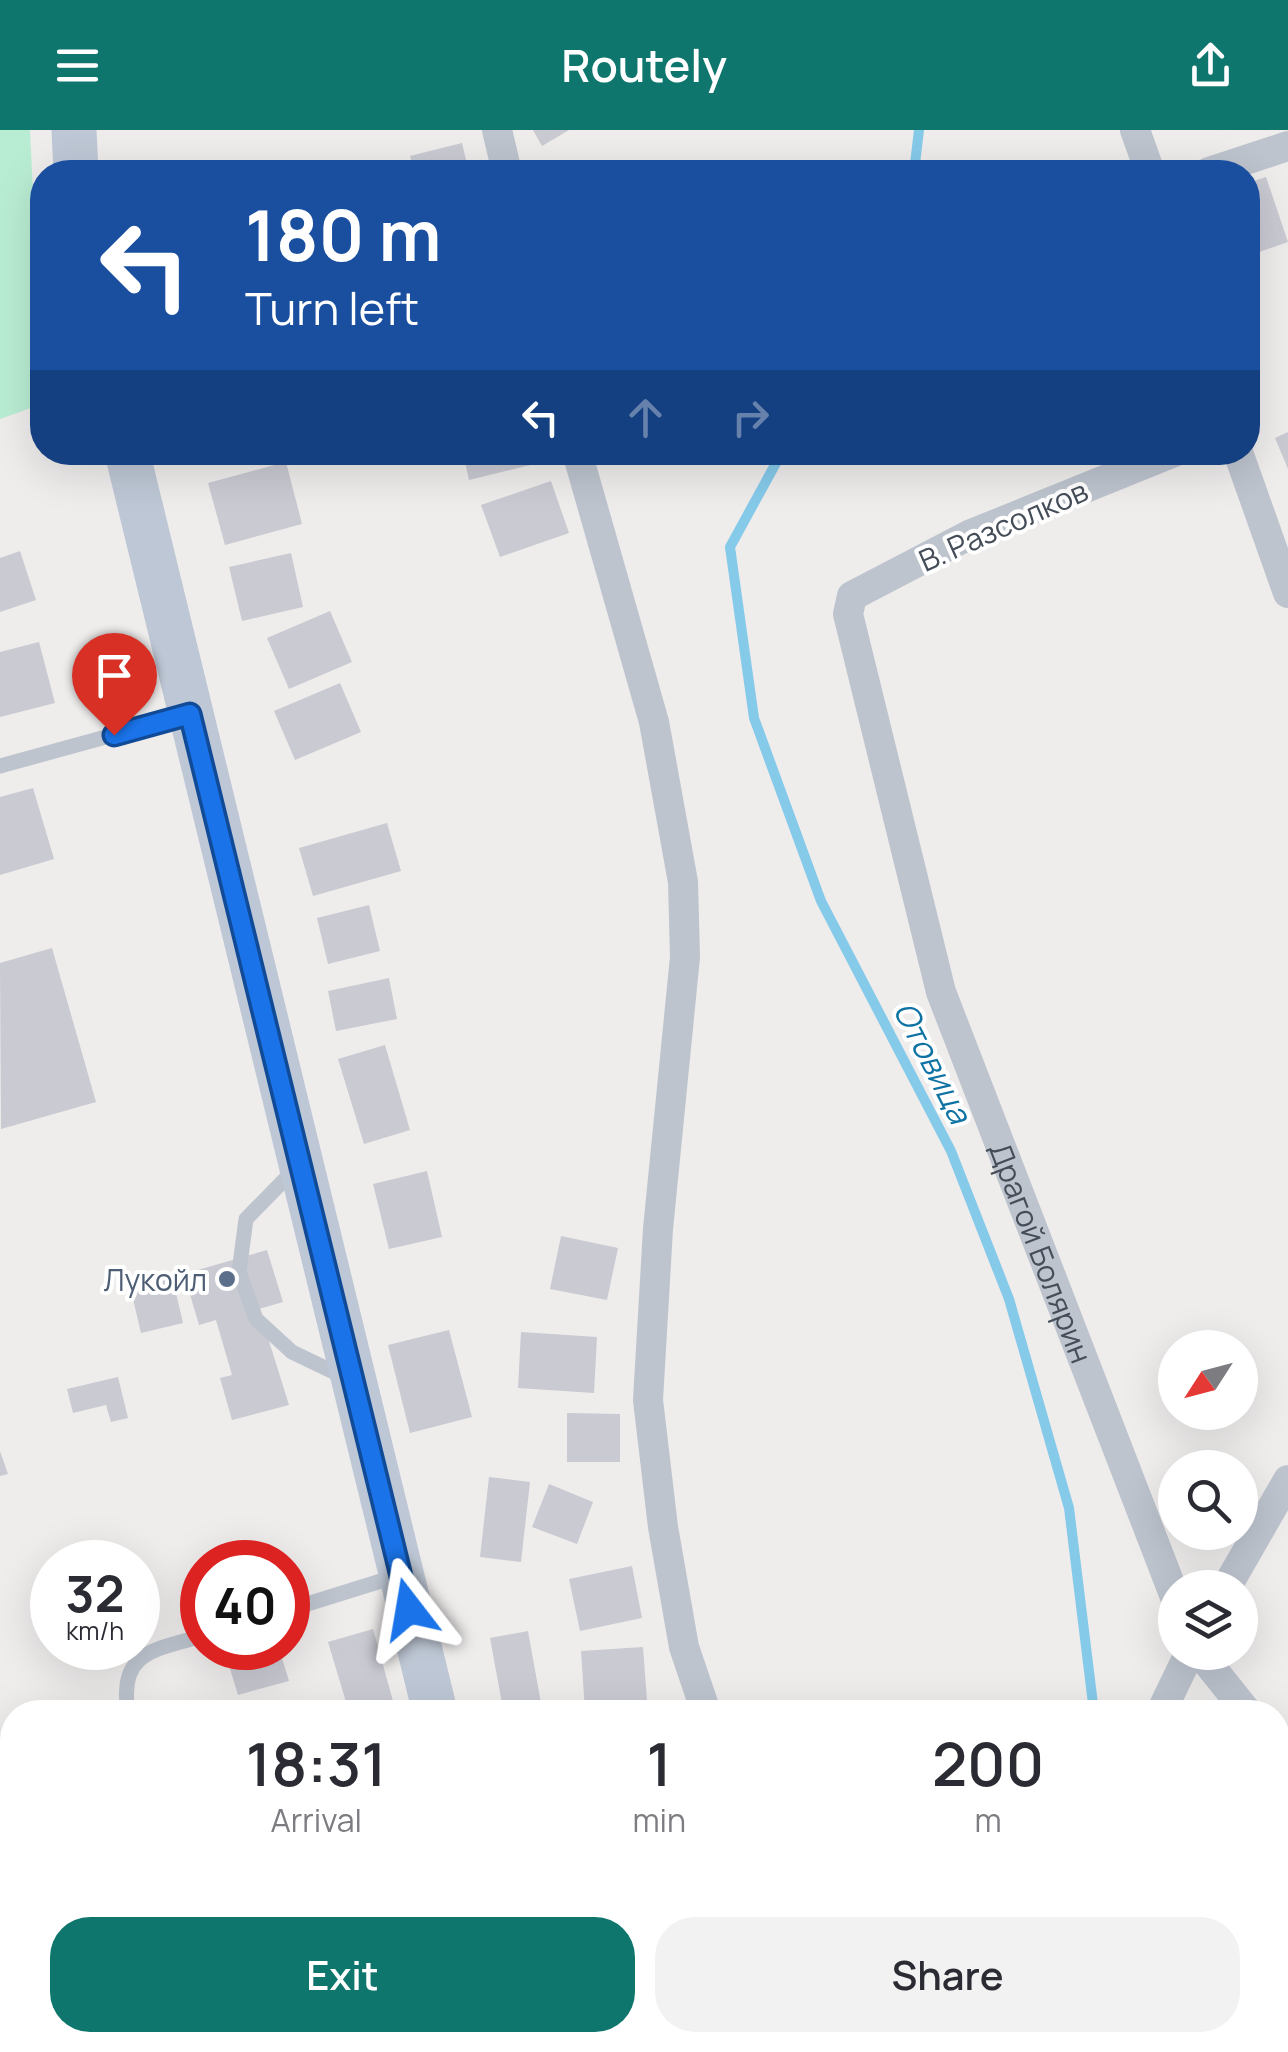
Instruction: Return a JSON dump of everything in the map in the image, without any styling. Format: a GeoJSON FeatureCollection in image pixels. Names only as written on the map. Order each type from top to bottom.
{"type":"FeatureCollection","features":[{"type":"Feature","properties":{"kind":"street"},"geometry":{"type":"LineString","coordinates":[[74,130],[75,160]]}},
{"type":"Feature","properties":{"kind":"street"},"geometry":{"type":"LineString","coordinates":[[497,130],[504,160]]}},
{"type":"Feature","properties":{"kind":"street"},"geometry":{"type":"LineString","coordinates":[[1135,130],[1146,160]]}},
{"type":"Feature","properties":{"kind":"street"},"geometry":{"type":"LineString","coordinates":[[1245,160],[1288,146]]}},
{"type":"Feature","properties":{"kind":"street"},"geometry":{"type":"LineString","coordinates":[[130,465],[432,1700]]}},
{"type":"Feature","properties":{"kind":"street"},"geometry":{"type":"LineString","coordinates":[[581,465],[654,722],[683,882],[684,957],[658,1230],[648,1400],[663,1527],[684,1648],[702,1700]]}},
{"type":"Feature","properties":{"kind":"street","name":"В. Разсолков"},"geometry":{"type":"LineString","coordinates":[[848,614],[852,596],[969,535],[1142,465]]}},
{"type":"Feature","properties":{"kind":"street"},"geometry":{"type":"LineString","coordinates":[[1243,465],[1288,593]]}},
{"type":"Feature","properties":{"kind":"street","name":"Драгой Болярин"},"geometry":{"type":"LineString","coordinates":[[848,614],[942,992],[1164,1570]]}},
{"type":"Feature","properties":{"kind":"street"},"geometry":{"type":"LineString","coordinates":[[1236,1570],[1288,1480]]}},
{"type":"Feature","properties":{"kind":"street"},"geometry":{"type":"LineString","coordinates":[[1168,1700],[1182,1670]]}},
{"type":"Feature","properties":{"kind":"street"},"geometry":{"type":"LineString","coordinates":[[1213,1670],[1237,1700]]}},
{"type":"Feature","properties":{"kind":"lane"},"geometry":{"type":"LineString","coordinates":[[0,766],[190,714]]}},
{"type":"Feature","properties":{"kind":"lane"},"geometry":{"type":"LineString","coordinates":[[299,1165],[246,1219],[240,1272],[256,1319],[292,1352],[352,1381]]}},
{"type":"Feature","properties":{"kind":"lane"},"geometry":{"type":"LineString","coordinates":[[310,1603],[401,1574]]}},
{"type":"Feature","properties":{"kind":"lane"},"geometry":{"type":"LineString","coordinates":[[126,1700],[128,1672],[142,1654],[180,1643]]}},
{"type":"Feature","properties":{"kind":"green space"},"geometry":{"type":"Polygon","coordinates":[[[0,130],[30,130],[30,408],[0,419],[0,130]]]}},
{"type":"Feature","properties":{"kind":"building"},"geometry":{"type":"Polygon","coordinates":[[[533,130],[569,130],[542,146],[533,130]]]}},
{"type":"Feature","properties":{"kind":"building"},"geometry":{"type":"Polygon","coordinates":[[[462,143],[466,160],[411,160],[410,156],[462,143]]]}},
{"type":"Feature","properties":{"kind":"building"},"geometry":{"type":"Polygon","coordinates":[[[1266,177],[1288,242],[1260,252],[1260,179],[1266,177]]]}},
{"type":"Feature","properties":{"kind":"building"},"geometry":{"type":"Polygon","coordinates":[[[1288,432],[1288,469],[1275,438],[1288,432]]]}},
{"type":"Feature","properties":{"kind":"building"},"geometry":{"type":"Polygon","coordinates":[[[287,465],[302,524],[225,545],[208,483],[287,465]]]}},
{"type":"Feature","properties":{"kind":"building"},"geometry":{"type":"Polygon","coordinates":[[[466,465],[530,465],[469,480],[466,465]]]}},
{"type":"Feature","properties":{"kind":"building"},"geometry":{"type":"Polygon","coordinates":[[[551,481],[569,533],[500,557],[481,505],[551,481]]]}},
{"type":"Feature","properties":{"kind":"building"},"geometry":{"type":"Polygon","coordinates":[[[20,551],[36,600],[0,612],[0,558],[20,551]]]}},
{"type":"Feature","properties":{"kind":"building"},"geometry":{"type":"Polygon","coordinates":[[[291,553],[303,607],[242,621],[229,567],[291,553]]]}},
{"type":"Feature","properties":{"kind":"building"},"geometry":{"type":"Polygon","coordinates":[[[330,611],[352,662],[289,689],[267,638],[330,611]]]}},
{"type":"Feature","properties":{"kind":"building"},"geometry":{"type":"Polygon","coordinates":[[[39,642],[55,703],[0,717],[0,652],[39,642]]]}},
{"type":"Feature","properties":{"kind":"building"},"geometry":{"type":"Polygon","coordinates":[[[340,683],[361,732],[295,760],[274,711],[340,683]]]}},
{"type":"Feature","properties":{"kind":"building"},"geometry":{"type":"Polygon","coordinates":[[[33,788],[54,859],[0,875],[0,797],[33,788]]]}},
{"type":"Feature","properties":{"kind":"building"},"geometry":{"type":"Polygon","coordinates":[[[387,823],[401,871],[313,896],[299,848],[387,823]]]}},
{"type":"Feature","properties":{"kind":"building"},"geometry":{"type":"Polygon","coordinates":[[[369,905],[380,951],[328,964],[317,918],[369,905]]]}},
{"type":"Feature","properties":{"kind":"building"},"geometry":{"type":"Polygon","coordinates":[[[52,948],[96,1102],[1,1129],[0,963],[52,948]]]}},
{"type":"Feature","properties":{"kind":"building"},"geometry":{"type":"Polygon","coordinates":[[[389,978],[397,1019],[336,1031],[328,991],[389,978]]]}},
{"type":"Feature","properties":{"kind":"building"},"geometry":{"type":"Polygon","coordinates":[[[385,1045],[410,1130],[364,1144],[338,1059],[385,1045]]]}},
{"type":"Feature","properties":{"kind":"building"},"geometry":{"type":"Polygon","coordinates":[[[427,1171],[442,1237],[389,1249],[373,1184],[427,1171]]]}},
{"type":"Feature","properties":{"kind":"building"},"geometry":{"type":"Polygon","coordinates":[[[561,1236],[618,1248],[607,1300],[550,1289],[561,1236]]]}},
{"type":"Feature","properties":{"kind":"building"},"geometry":{"type":"Polygon","coordinates":[[[267,1250],[283,1302],[259,1309],[289,1405],[232,1420],[220,1378],[232,1375],[216,1320],[199,1325],[184,1274],[267,1250]]]}},
{"type":"Feature","properties":{"kind":"building"},"geometry":{"type":"Polygon","coordinates":[[[171,1272],[183,1323],[141,1333],[129,1282],[171,1272]]]}},
{"type":"Feature","properties":{"kind":"building"},"geometry":{"type":"Polygon","coordinates":[[[449,1330],[472,1417],[410,1433],[388,1345],[449,1330]]]}},
{"type":"Feature","properties":{"kind":"building"},"geometry":{"type":"Polygon","coordinates":[[[521,1332],[597,1337],[594,1393],[518,1388],[521,1332]]]}},
{"type":"Feature","properties":{"kind":"building"},"geometry":{"type":"Polygon","coordinates":[[[118,1377],[128,1418],[111,1422],[106,1405],[73,1413],[67,1389],[118,1377]]]}},
{"type":"Feature","properties":{"kind":"building"},"geometry":{"type":"Polygon","coordinates":[[[567,1413],[620,1414],[620,1462],[567,1462],[567,1413]]]}},
{"type":"Feature","properties":{"kind":"building"},"geometry":{"type":"Polygon","coordinates":[[[0,1451],[8,1474],[0,1476],[0,1451]]]}},
{"type":"Feature","properties":{"kind":"building"},"geometry":{"type":"Polygon","coordinates":[[[489,1477],[530,1482],[521,1562],[480,1557],[489,1477]]]}},
{"type":"Feature","properties":{"kind":"building"},"geometry":{"type":"Polygon","coordinates":[[[549,1484],[593,1502],[577,1544],[532,1527],[549,1484]]]}},
{"type":"Feature","properties":{"kind":"building"},"geometry":{"type":"Polygon","coordinates":[[[632,1566],[642,1618],[580,1631],[569,1579],[632,1566]]]}},
{"type":"Feature","properties":{"kind":"building"},"geometry":{"type":"Polygon","coordinates":[[[373,1629],[393,1700],[345,1700],[328,1642],[373,1629]]]}},
{"type":"Feature","properties":{"kind":"building"},"geometry":{"type":"Polygon","coordinates":[[[528,1631],[540,1700],[501,1700],[490,1638],[528,1631]]]}},
{"type":"Feature","properties":{"kind":"building"},"geometry":{"type":"Polygon","coordinates":[[[643,1647],[647,1700],[584,1700],[581,1651],[643,1647]]]}},
{"type":"Feature","properties":{"kind":"building"},"geometry":{"type":"Polygon","coordinates":[[[230,1670],[286,1670],[289,1681],[238,1695],[230,1670]]]}},
{"type":"Feature","properties":{"kind":"waterway","name":"Отовица"},"geometry":{"type":"LineString","coordinates":[[915,160],[919,130]]}},
{"type":"Feature","properties":{"kind":"waterway","name":"Отовица"},"geometry":{"type":"LineString","coordinates":[[775,465],[730,547],[754,718],[821,901],[951,1151],[1009,1299],[1069,1508],[1093,1700]]}},
{"type":"Feature","properties":{"kind":"place","name":"Лукойл"},"geometry":{"type":"Point","coordinates":[227,1279]}},
{"type":"Feature","properties":{"kind":"route"},"geometry":{"type":"LineString","coordinates":[[114,735],[190,714],[409,1609]]}}]}
